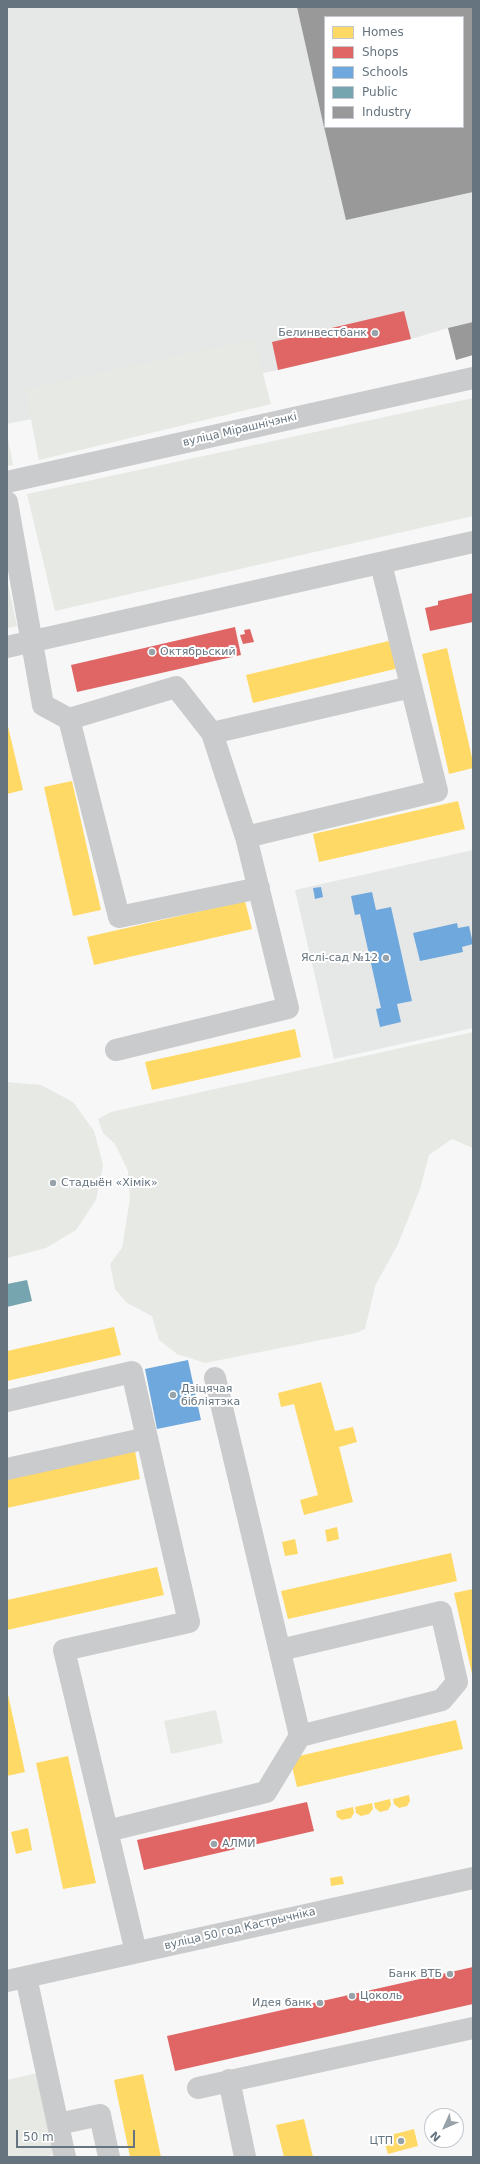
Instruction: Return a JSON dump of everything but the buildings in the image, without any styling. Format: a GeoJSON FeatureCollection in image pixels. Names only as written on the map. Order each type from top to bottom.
{"type":"FeatureCollection","features":[{"type":"Feature","properties":{"kind":"street","name":"вуліца Мірашнічэнкі"},"geometry":{"type":"LineString","coordinates":[[7,482],[473,378]]}},
{"type":"Feature","properties":{"kind":"street"},"geometry":{"type":"LineString","coordinates":[[7,502],[33,641],[43,705],[69,719],[176,687],[212,733],[246,837],[288,1008],[116,1050]]}},
{"type":"Feature","properties":{"kind":"street"},"geometry":{"type":"LineString","coordinates":[[7,647],[381,564],[473,542]]}},
{"type":"Feature","properties":{"kind":"street"},"geometry":{"type":"LineString","coordinates":[[246,837],[437,791],[381,564]]}},
{"type":"Feature","properties":{"kind":"street"},"geometry":{"type":"LineString","coordinates":[[212,733],[411,686]]}},
{"type":"Feature","properties":{"kind":"street"},"geometry":{"type":"LineString","coordinates":[[69,719],[119,917],[259,888]]}},
{"type":"Feature","properties":{"kind":"street"},"geometry":{"type":"LineString","coordinates":[[7,1401],[132,1372],[189,1622],[64,1650],[136,1952]]}},
{"type":"Feature","properties":{"kind":"street"},"geometry":{"type":"LineString","coordinates":[[107,1831],[266,1792],[300,1736],[280,1650],[259,1533],[242,1462],[215,1378]]}},
{"type":"Feature","properties":{"kind":"street"},"geometry":{"type":"LineString","coordinates":[[7,1469],[147,1438]]}},
{"type":"Feature","properties":{"kind":"street"},"geometry":{"type":"LineString","coordinates":[[280,1650],[441,1612],[457,1682],[442,1700],[300,1736]]}},
{"type":"Feature","properties":{"kind":"street","name":"вуліца 50 год Кастрычніка"},"geometry":{"type":"LineString","coordinates":[[17,1979],[473,1878]]}},
{"type":"Feature","properties":{"kind":"street"},"geometry":{"type":"LineString","coordinates":[[17,1979],[66,2157]]}},
{"type":"Feature","properties":{"kind":"street"},"geometry":{"type":"LineString","coordinates":[[198,2088],[228,2080],[473,2028]]}},
{"type":"Feature","properties":{"kind":"street"},"geometry":{"type":"LineString","coordinates":[[228,2080],[244,2157]]}},
{"type":"Feature","properties":{"kind":"street"},"geometry":{"type":"LineString","coordinates":[[58,2124],[100,2116],[109,2157]]}},
{"type":"Feature","properties":{"kind":"shaded area"},"geometry":{"type":"Polygon","coordinates":[[[7,7],[473,7],[473,355],[456,360],[448,328],[411,339],[278,370],[7,424],[7,7]]]}},
{"type":"Feature","properties":{"kind":"shaded area"},"geometry":{"type":"Polygon","coordinates":[[[254,339],[271,404],[39,460],[25,389],[254,339]]]}},
{"type":"Feature","properties":{"kind":"shaded area"},"geometry":{"type":"Polygon","coordinates":[[[473,398],[473,516],[55,611],[27,494],[473,398]]]}},
{"type":"Feature","properties":{"kind":"shaded area"},"geometry":{"type":"Polygon","coordinates":[[[7,433],[13,465],[7,466],[7,433]]]}},
{"type":"Feature","properties":{"kind":"shaded area"},"geometry":{"type":"Polygon","coordinates":[[[7,579],[17,626],[7,628],[7,579]]]}},
{"type":"Feature","properties":{"kind":"shaded area"},"geometry":{"type":"Polygon","coordinates":[[[473,850],[473,1028],[334,1059],[295,890],[473,850]]]}},
{"type":"Feature","properties":{"kind":"shaded area"},"geometry":{"type":"Polygon","coordinates":[[[473,1032],[473,1148],[452,1139],[429,1155],[420,1189],[398,1244],[375,1286],[365,1329],[356,1333],[205,1363],[177,1354],[159,1340],[152,1316],[127,1303],[115,1289],[110,1264],[122,1248],[130,1199],[128,1171],[115,1144],[103,1133],[98,1119],[111,1112],[473,1032]]]}},
{"type":"Feature","properties":{"kind":"shaded area","name":"Стадыён «Хімік»"},"geometry":{"type":"Polygon","coordinates":[[[7,1082],[41,1085],[73,1102],[94,1131],[103,1165],[96,1200],[76,1230],[46,1248],[7,1258],[7,1082]]]}},
{"type":"Feature","properties":{"kind":"shaded area"},"geometry":{"type":"Polygon","coordinates":[[[216,1710],[223,1743],[171,1754],[164,1721],[216,1710]]]}},
{"type":"Feature","properties":{"kind":"shaded area"},"geometry":{"type":"Polygon","coordinates":[[[38,2073],[56,2154],[43,2157],[7,2157],[7,2080],[38,2073]]]}},
{"type":"Feature","properties":{"kind":"place","name":"Белинвестбанк"},"geometry":{"type":"Point","coordinates":[375,333]}},
{"type":"Feature","properties":{"kind":"place","name":"Октябрьский"},"geometry":{"type":"Point","coordinates":[152,652]}},
{"type":"Feature","properties":{"kind":"place","name":"Яслі-сад №12"},"geometry":{"type":"Point","coordinates":[386,958]}},
{"type":"Feature","properties":{"kind":"place","name":"Стадыён «Хімік»"},"geometry":{"type":"Point","coordinates":[53,1183]}},
{"type":"Feature","properties":{"kind":"place","name":"Дзіцячая бібліятэка"},"geometry":{"type":"Point","coordinates":[173,1395]}},
{"type":"Feature","properties":{"kind":"place","name":"АЛМИ"},"geometry":{"type":"Point","coordinates":[214,1844]}},
{"type":"Feature","properties":{"kind":"place","name":"Банк ВТБ"},"geometry":{"type":"Point","coordinates":[450,1974]}},
{"type":"Feature","properties":{"kind":"place","name":"Цоколь"},"geometry":{"type":"Point","coordinates":[352,1996]}},
{"type":"Feature","properties":{"kind":"place","name":"Идея банк"},"geometry":{"type":"Point","coordinates":[320,2003]}},
{"type":"Feature","properties":{"kind":"place","name":"ЦТП"},"geometry":{"type":"Point","coordinates":[401,2141]}}]}
